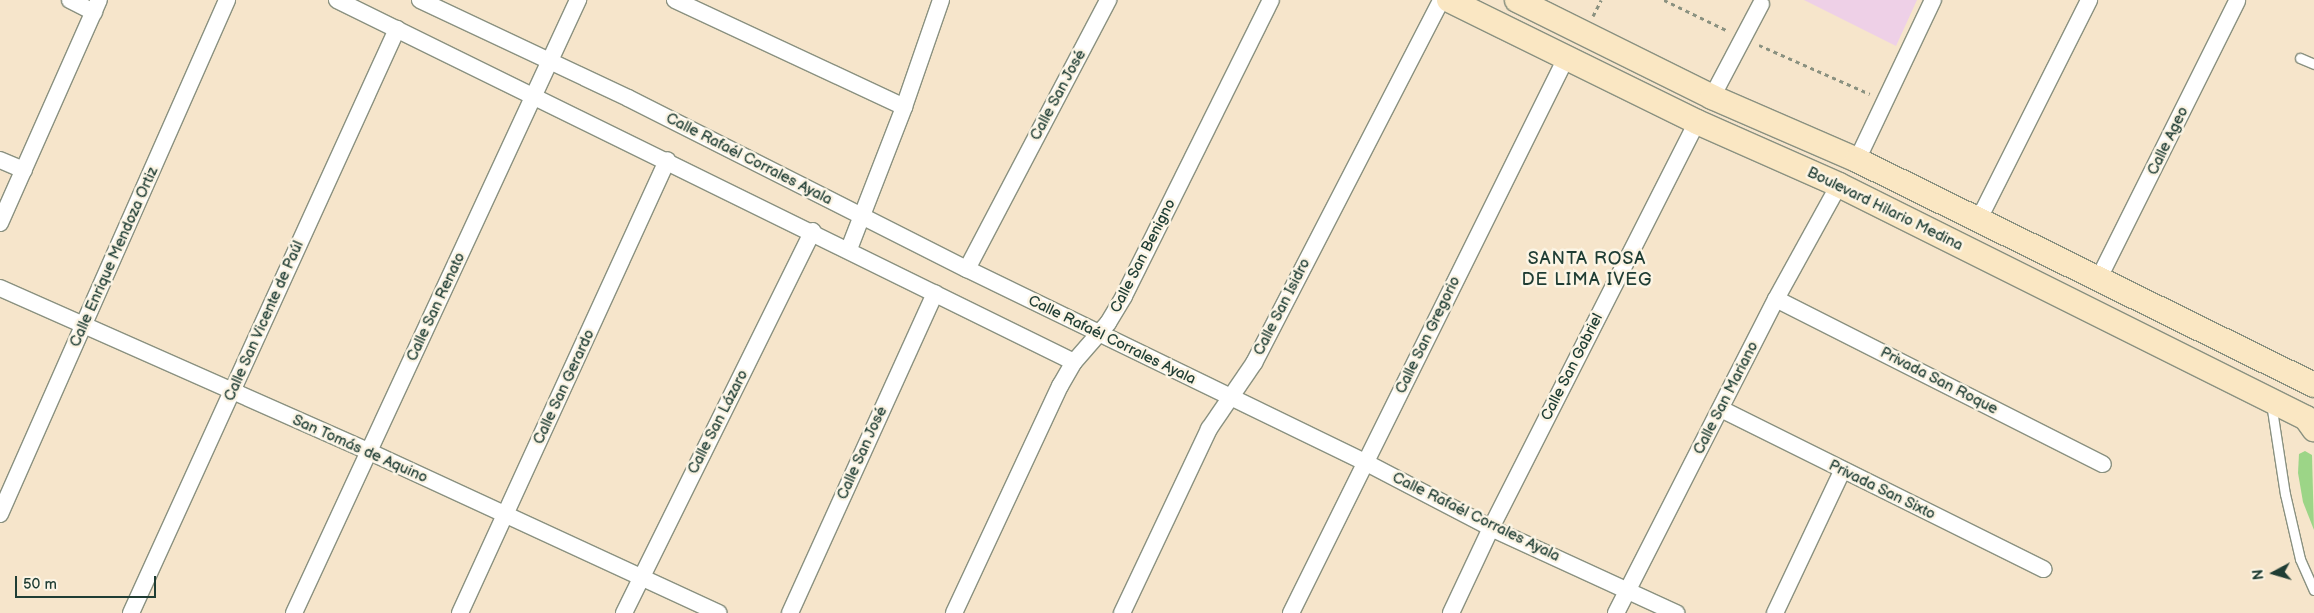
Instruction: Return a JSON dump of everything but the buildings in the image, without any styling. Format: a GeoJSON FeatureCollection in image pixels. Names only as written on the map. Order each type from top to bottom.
{"type":"FeatureCollection","features":[{"type":"Feature","properties":{"kind":"main road","name":"Boulevard Hilario Medina"},"geometry":{"type":"LineString","coordinates":[[1449,0],[1697,122],[1839,186],[2306,418],[2314,429]]}},
{"type":"Feature","properties":{"kind":"main road","name":"Boulevard Hilario Medina"},"geometry":{"type":"LineString","coordinates":[[1518,0],[1712,97],[1857,160],[1979,219],[2098,280],[2314,385]]}},
{"type":"Feature","properties":{"kind":"street"},"geometry":{"type":"LineString","coordinates":[[0,223],[97,6],[70,0]]}},
{"type":"Feature","properties":{"kind":"street","name":"Calle Enrique Mendoza Ortiz"},"geometry":{"type":"LineString","coordinates":[[0,514],[227,0]]}},
{"type":"Feature","properties":{"kind":"street"},"geometry":{"type":"LineString","coordinates":[[337,0],[849,249],[1074,362]]}},
{"type":"Feature","properties":{"kind":"street","name":"Calle Rafaél Corrales Ayala"},"geometry":{"type":"LineString","coordinates":[[420,0],[550,61],[967,270],[1365,462],[1491,528],[1676,613]]}},
{"type":"Feature","properties":{"kind":"street","name":"Calle San Renato"},"geometry":{"type":"LineString","coordinates":[[294,613],[368,451],[536,96],[578,0]]}},
{"type":"Feature","properties":{"kind":"street"},"geometry":{"type":"LineString","coordinates":[[675,0],[904,108]]}},
{"type":"Feature","properties":{"kind":"street"},"geometry":{"type":"LineString","coordinates":[[849,249],[904,108],[941,0]]}},
{"type":"Feature","properties":{"kind":"street","name":"Calle San José"},"geometry":{"type":"LineString","coordinates":[[967,270],[1108,0]]}},
{"type":"Feature","properties":{"kind":"street","name":"Calle San Benigno"},"geometry":{"type":"LineString","coordinates":[[954,613],[1074,362],[1100,333],[1124,296],[1271,0]]}},
{"type":"Feature","properties":{"kind":"street","name":"Calle San Isidro"},"geometry":{"type":"LineString","coordinates":[[1122,613],[1209,429],[1232,398],[1441,0]]}},
{"type":"Feature","properties":{"kind":"street"},"geometry":{"type":"LineString","coordinates":[[1857,160],[1933,0]]}},
{"type":"Feature","properties":{"kind":"street"},"geometry":{"type":"LineString","coordinates":[[1979,219],[2089,0]]}},
{"type":"Feature","properties":{"kind":"street","name":"Calle Ageo"},"geometry":{"type":"LineString","coordinates":[[2098,280],[2237,1]]}},
{"type":"Feature","properties":{"kind":"street"},"geometry":{"type":"LineString","coordinates":[[1712,97],[1761,4]]}},
{"type":"Feature","properties":{"kind":"street","name":"Calle San Vicente de Paúl"},"geometry":{"type":"LineString","coordinates":[[131,613],[397,29]]}},
{"type":"Feature","properties":{"kind":"street","name":"Calle San Gregorio"},"geometry":{"type":"LineString","coordinates":[[1291,613],[1566,58]]}},
{"type":"Feature","properties":{"kind":"street","name":"Calle San Gabriel"},"geometry":{"type":"LineString","coordinates":[[1451,613],[1491,528],[1697,122]]}},
{"type":"Feature","properties":{"kind":"street"},"geometry":{"type":"LineString","coordinates":[[0,160],[24,170]]}},
{"type":"Feature","properties":{"kind":"street","name":"Calle San Gerardo"},"geometry":{"type":"LineString","coordinates":[[460,613],[667,160]]}},
{"type":"Feature","properties":{"kind":"street","name":"Calle San Mariano"},"geometry":{"type":"LineString","coordinates":[[1616,613],[1776,299],[1839,186]]}},
{"type":"Feature","properties":{"kind":"street","name":"Calle San Lázaro"},"geometry":{"type":"LineString","coordinates":[[624,613],[639,579],[812,232]]}},
{"type":"Feature","properties":{"kind":"street","name":"San Tomás de Aquino"},"geometry":{"type":"LineString","coordinates":[[0,288],[232,393],[368,451],[639,579],[718,613]]}},
{"type":"Feature","properties":{"kind":"street","name":"Calle San José"},"geometry":{"type":"LineString","coordinates":[[790,613],[935,293]]}},
{"type":"Feature","properties":{"kind":"street","name":"Privada San Roque"},"geometry":{"type":"LineString","coordinates":[[1776,299],[2102,464]]}},
{"type":"Feature","properties":{"kind":"street","name":"Privada San Sixto"},"geometry":{"type":"LineString","coordinates":[[1721,409],[1842,471],[2044,570]]}},
{"type":"Feature","properties":{"kind":"street"},"geometry":{"type":"LineString","coordinates":[[1775,613],[1842,471]]}},
{"type":"Feature","properties":{"kind":"lane"},"geometry":{"type":"LineString","coordinates":[[2300,58],[2314,64]]}},
{"type":"Feature","properties":{"kind":"lane"},"geometry":{"type":"LineString","coordinates":[[2270,400],[2286,494],[2314,590]]}},
{"type":"Feature","properties":{"kind":"path"},"geometry":{"type":"LineString","coordinates":[[1664,0],[1744,39],[1885,100]]}},
{"type":"Feature","properties":{"kind":"shaded area"},"geometry":{"type":"Polygon","coordinates":[[[1804,0],[1917,0],[1896,46],[1804,0]]]}},
{"type":"Feature","properties":{"kind":"green space"},"geometry":{"type":"Polygon","coordinates":[[[2305,451],[2312,455],[2314,530],[2303,502],[2298,473],[2299,454],[2305,451]]]}},
{"type":"Feature","properties":{"kind":"district","name":"SANTA ROSA DE LIMA IVEG"},"geometry":{"type":"Point","coordinates":[1587,270]}}]}
